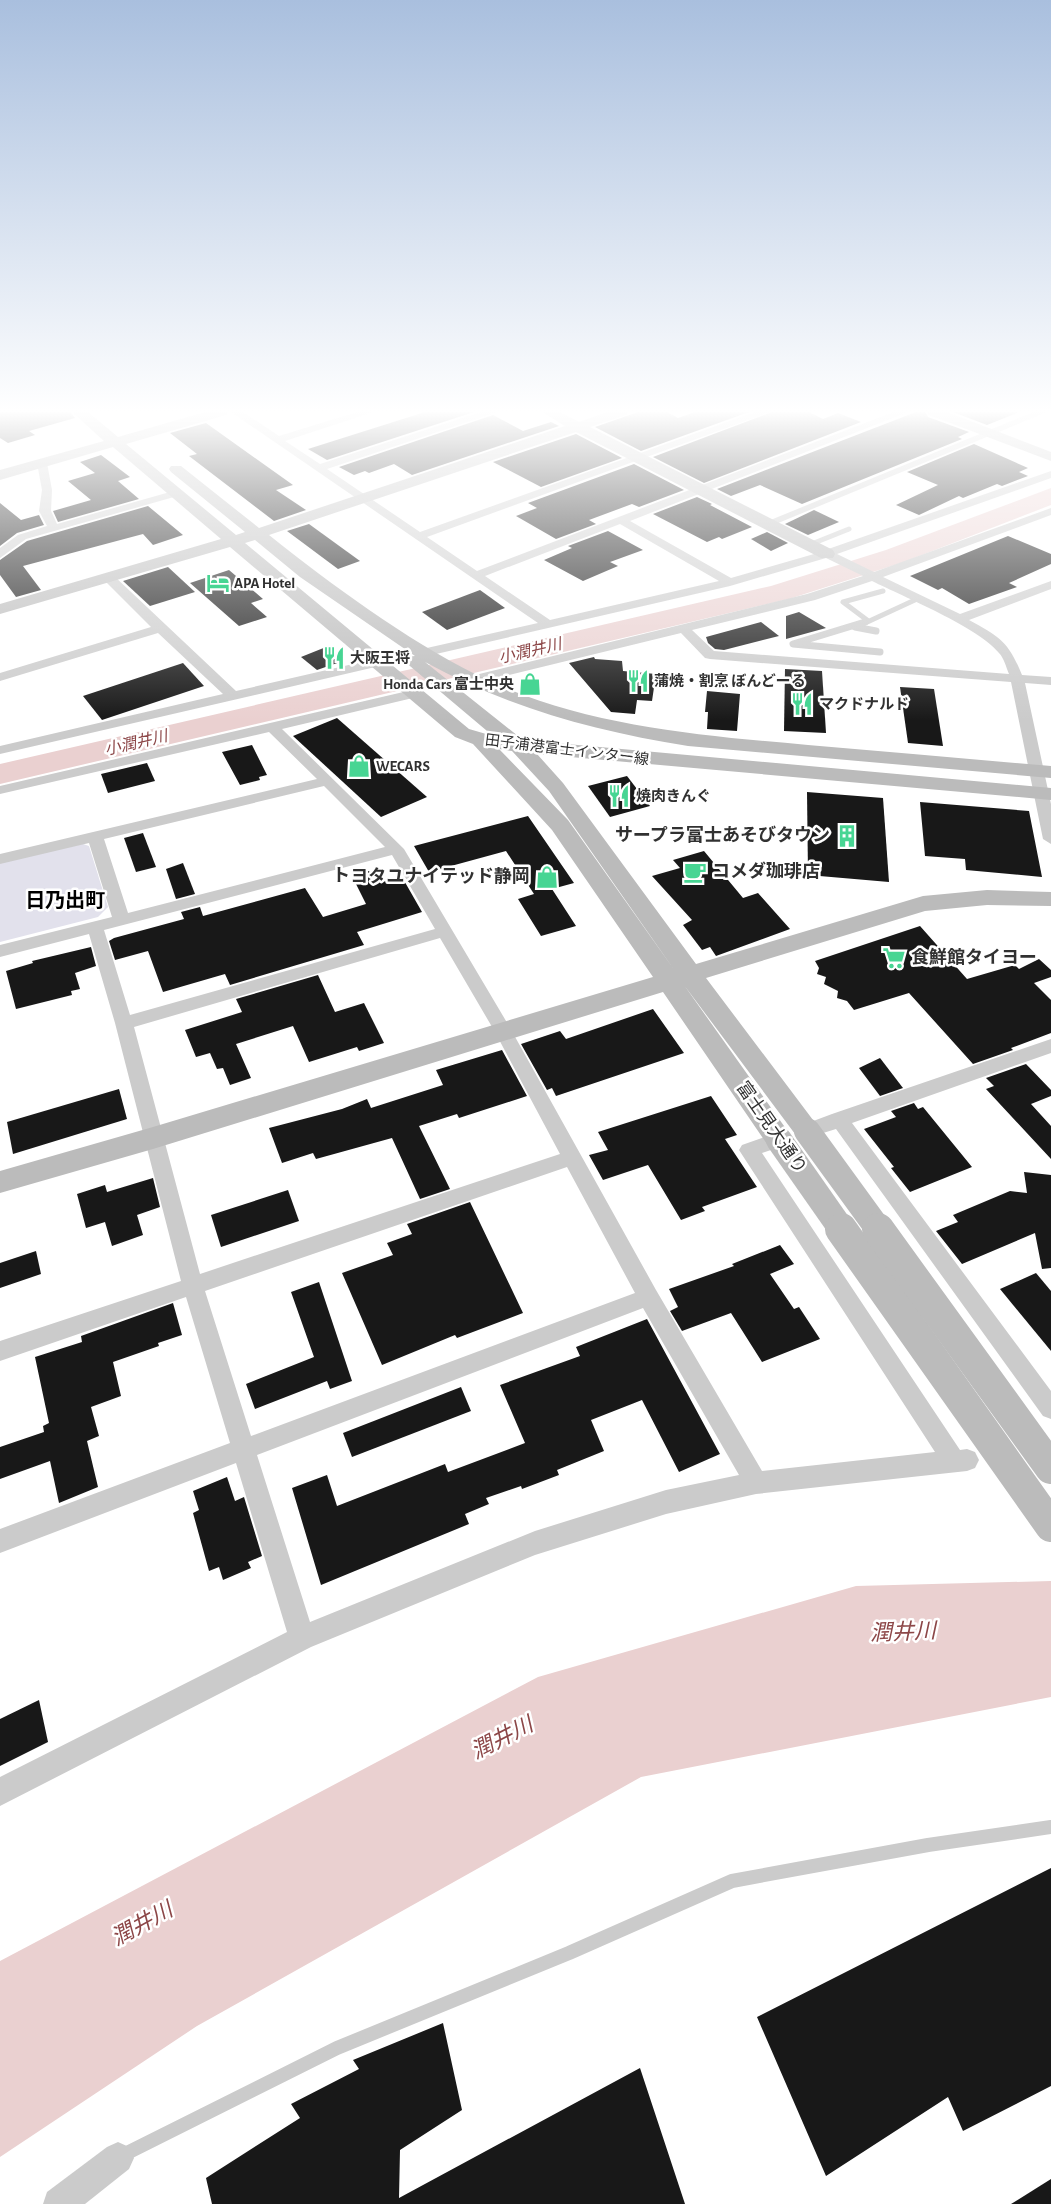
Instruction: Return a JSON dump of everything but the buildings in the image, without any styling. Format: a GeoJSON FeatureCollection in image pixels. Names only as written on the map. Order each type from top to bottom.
{"type":"FeatureCollection","features":[{"type":"Feature","properties":{"kind":"street"},"geometry":{"type":"LineString","coordinates":[[48,515],[54,527]]}},
{"type":"Feature","properties":{"kind":"street"},"geometry":{"type":"LineString","coordinates":[[0,554],[22,537],[98,515]]}},
{"type":"Feature","properties":{"kind":"street","name":"田子浦港富士インター線"},"geometry":{"type":"LineString","coordinates":[[202,515],[379,662],[412,694],[462,733],[480,740],[519,747],[657,761],[1046,793]]}},
{"type":"Feature","properties":{"kind":"street","name":"田子浦港富士インター線"},"geometry":{"type":"LineString","coordinates":[[232,515],[306,573],[423,653],[472,680],[526,702],[574,717],[645,733],[688,740],[1043,771]]}},
{"type":"Feature","properties":{"kind":"street"},"geometry":{"type":"LineString","coordinates":[[0,609],[234,542],[315,515]]}},
{"type":"Feature","properties":{"kind":"street"},"geometry":{"type":"LineString","coordinates":[[388,515],[548,624]]}},
{"type":"Feature","properties":{"kind":"street"},"geometry":{"type":"LineString","coordinates":[[419,536],[478,515]]}},
{"type":"Feature","properties":{"kind":"street"},"geometry":{"type":"LineString","coordinates":[[477,575],[635,515]]}},
{"type":"Feature","properties":{"kind":"street"},"geometry":{"type":"LineString","coordinates":[[750,515],[960,619],[990,637],[1006,652],[1017,678],[1043,771],[1051,839]]}},
{"type":"Feature","properties":{"kind":"street"},"geometry":{"type":"LineString","coordinates":[[767,524],[789,515]]}},
{"type":"Feature","properties":{"kind":"street"},"geometry":{"type":"LineString","coordinates":[[423,653],[730,582],[827,554],[937,515]]}},
{"type":"Feature","properties":{"kind":"street"},"geometry":{"type":"LineString","coordinates":[[472,680],[811,597],[872,577],[1041,515]]}},
{"type":"Feature","properties":{"kind":"street"},"geometry":{"type":"LineString","coordinates":[[622,520],[730,582]]}},
{"type":"Feature","properties":{"kind":"street"},"geometry":{"type":"LineString","coordinates":[[306,573],[519,747]]}},
{"type":"Feature","properties":{"kind":"street"},"geometry":{"type":"LineString","coordinates":[[109,578],[234,697]]}},
{"type":"Feature","properties":{"kind":"street"},"geometry":{"type":"LineString","coordinates":[[960,619],[1049,588]]}},
{"type":"Feature","properties":{"kind":"street"},"geometry":{"type":"LineString","coordinates":[[0,677],[160,628]]}},
{"type":"Feature","properties":{"kind":"street"},"geometry":{"type":"LineString","coordinates":[[684,629],[710,655],[1051,681]]}},
{"type":"Feature","properties":{"kind":"street"},"geometry":{"type":"LineString","coordinates":[[0,750],[379,662]]}},
{"type":"Feature","properties":{"kind":"street"},"geometry":{"type":"LineString","coordinates":[[0,790],[412,694]]}},
{"type":"Feature","properties":{"kind":"street"},"geometry":{"type":"LineString","coordinates":[[272,727],[396,849],[446,932],[648,1297],[756,1482]]}},
{"type":"Feature","properties":{"kind":"street","name":"富士見大通り"},"geometry":{"type":"LineString","coordinates":[[480,740],[560,825],[680,977],[807,1131],[1051,1468]]}},
{"type":"Feature","properties":{"kind":"street","name":"富士見大通り"},"geometry":{"type":"LineString","coordinates":[[519,747],[556,787],[680,977],[779,1140],[1051,1526]]}},
{"type":"Feature","properties":{"kind":"street"},"geometry":{"type":"LineString","coordinates":[[556,787],[562,772],[584,761],[657,761]]}},
{"type":"Feature","properties":{"kind":"street"},"geometry":{"type":"LineString","coordinates":[[0,859],[327,781]]}},
{"type":"Feature","properties":{"kind":"street"},"geometry":{"type":"LineString","coordinates":[[95,836],[122,921]]}},
{"type":"Feature","properties":{"kind":"street"},"geometry":{"type":"LineString","coordinates":[[0,951],[396,849]]}},
{"type":"Feature","properties":{"kind":"street"},"geometry":{"type":"LineString","coordinates":[[0,1182],[154,1138],[923,904],[962,898],[1003,896],[1051,900]]}},
{"type":"Feature","properties":{"kind":"street"},"geometry":{"type":"LineString","coordinates":[[95,927],[124,1023],[193,1286],[302,1638]]}},
{"type":"Feature","properties":{"kind":"street"},"geometry":{"type":"LineString","coordinates":[[124,1023],[446,932]]}},
{"type":"Feature","properties":{"kind":"street"},"geometry":{"type":"LineString","coordinates":[[807,1131],[1051,1046]]}},
{"type":"Feature","properties":{"kind":"street"},"geometry":{"type":"LineString","coordinates":[[839,1119],[1051,1408]]}},
{"type":"Feature","properties":{"kind":"street"},"geometry":{"type":"LineString","coordinates":[[0,1792],[302,1638],[535,1543],[666,1502],[756,1482],[961,1461],[748,1150],[779,1140]]}},
{"type":"Feature","properties":{"kind":"street"},"geometry":{"type":"LineString","coordinates":[[0,1351],[571,1158]]}},
{"type":"Feature","properties":{"kind":"street"},"geometry":{"type":"LineString","coordinates":[[0,1541],[648,1297]]}},
{"type":"Feature","properties":{"kind":"street"},"geometry":{"type":"LineString","coordinates":[[59,2204],[118,2158]]}},
{"type":"Feature","properties":{"kind":"lane"},"geometry":{"type":"LineString","coordinates":[[809,545],[849,529]]}},
{"type":"Feature","properties":{"kind":"lane"},"geometry":{"type":"LineString","coordinates":[[867,620],[843,602],[884,590]]}},
{"type":"Feature","properties":{"kind":"lane"},"geometry":{"type":"LineString","coordinates":[[880,652],[793,644],[855,627],[917,599]]}},
{"type":"Feature","properties":{"kind":"lane"},"geometry":{"type":"LineString","coordinates":[[855,627],[876,631]]}},
{"type":"Feature","properties":{"kind":"lane"},"geometry":{"type":"LineString","coordinates":[[118,2158],[337,2048],[569,1953],[732,1881],[928,1845],[1051,1826]]}},
{"type":"Feature","properties":{"kind":"shaded area"},"geometry":{"type":"Polygon","coordinates":[[[80,843],[89,846],[108,907],[98,917],[0,942],[0,863],[80,843]]]}},
{"type":"Feature","properties":{"kind":"water","name":"潤井川"},"geometry":{"type":"Polygon","coordinates":[[[1051,1581],[1051,1697],[641,1777],[197,2026],[0,2157],[0,1961],[538,1677],[856,1586],[1051,1581]]]}},
{"type":"Feature","properties":{"kind":"waterway","name":"小潤井川"},"geometry":{"type":"LineString","coordinates":[[0,774],[779,593],[895,556],[1002,515]]}},
{"type":"Feature","properties":{"kind":"place","name":"APA Hotel"},"geometry":{"type":"Point","coordinates":[218,583]}},
{"type":"Feature","properties":{"kind":"place","name":"大阪王将"},"geometry":{"type":"Point","coordinates":[334,658]}},
{"type":"Feature","properties":{"kind":"place","name":"蒲焼・割烹 ぼんどーる"},"geometry":{"type":"Point","coordinates":[638,681]}},
{"type":"Feature","properties":{"kind":"place","name":"Honda Cars 富士中央"},"geometry":{"type":"Point","coordinates":[530,684]}},
{"type":"Feature","properties":{"kind":"place","name":"マクドナルド"},"geometry":{"type":"Point","coordinates":[802,704]}},
{"type":"Feature","properties":{"kind":"place","name":"WECARS"},"geometry":{"type":"Point","coordinates":[359,766]}},
{"type":"Feature","properties":{"kind":"place","name":"焼肉きんぐ"},"geometry":{"type":"Point","coordinates":[619,796]}},
{"type":"Feature","properties":{"kind":"place","name":"サープラ富士あそびタウン"},"geometry":{"type":"Point","coordinates":[847,836]}},
{"type":"Feature","properties":{"kind":"place","name":"コメダ珈琲店"},"geometry":{"type":"Point","coordinates":[695,872]}},
{"type":"Feature","properties":{"kind":"place","name":"トヨタユナイテッド静岡"},"geometry":{"type":"Point","coordinates":[547,877]}},
{"type":"Feature","properties":{"kind":"place","name":"食鮮館タイヨー"},"geometry":{"type":"Point","coordinates":[894,958]}},
{"type":"Feature","properties":{"kind":"district","name":"日乃出町"},"geometry":{"type":"Point","coordinates":[65,901]}}]}
